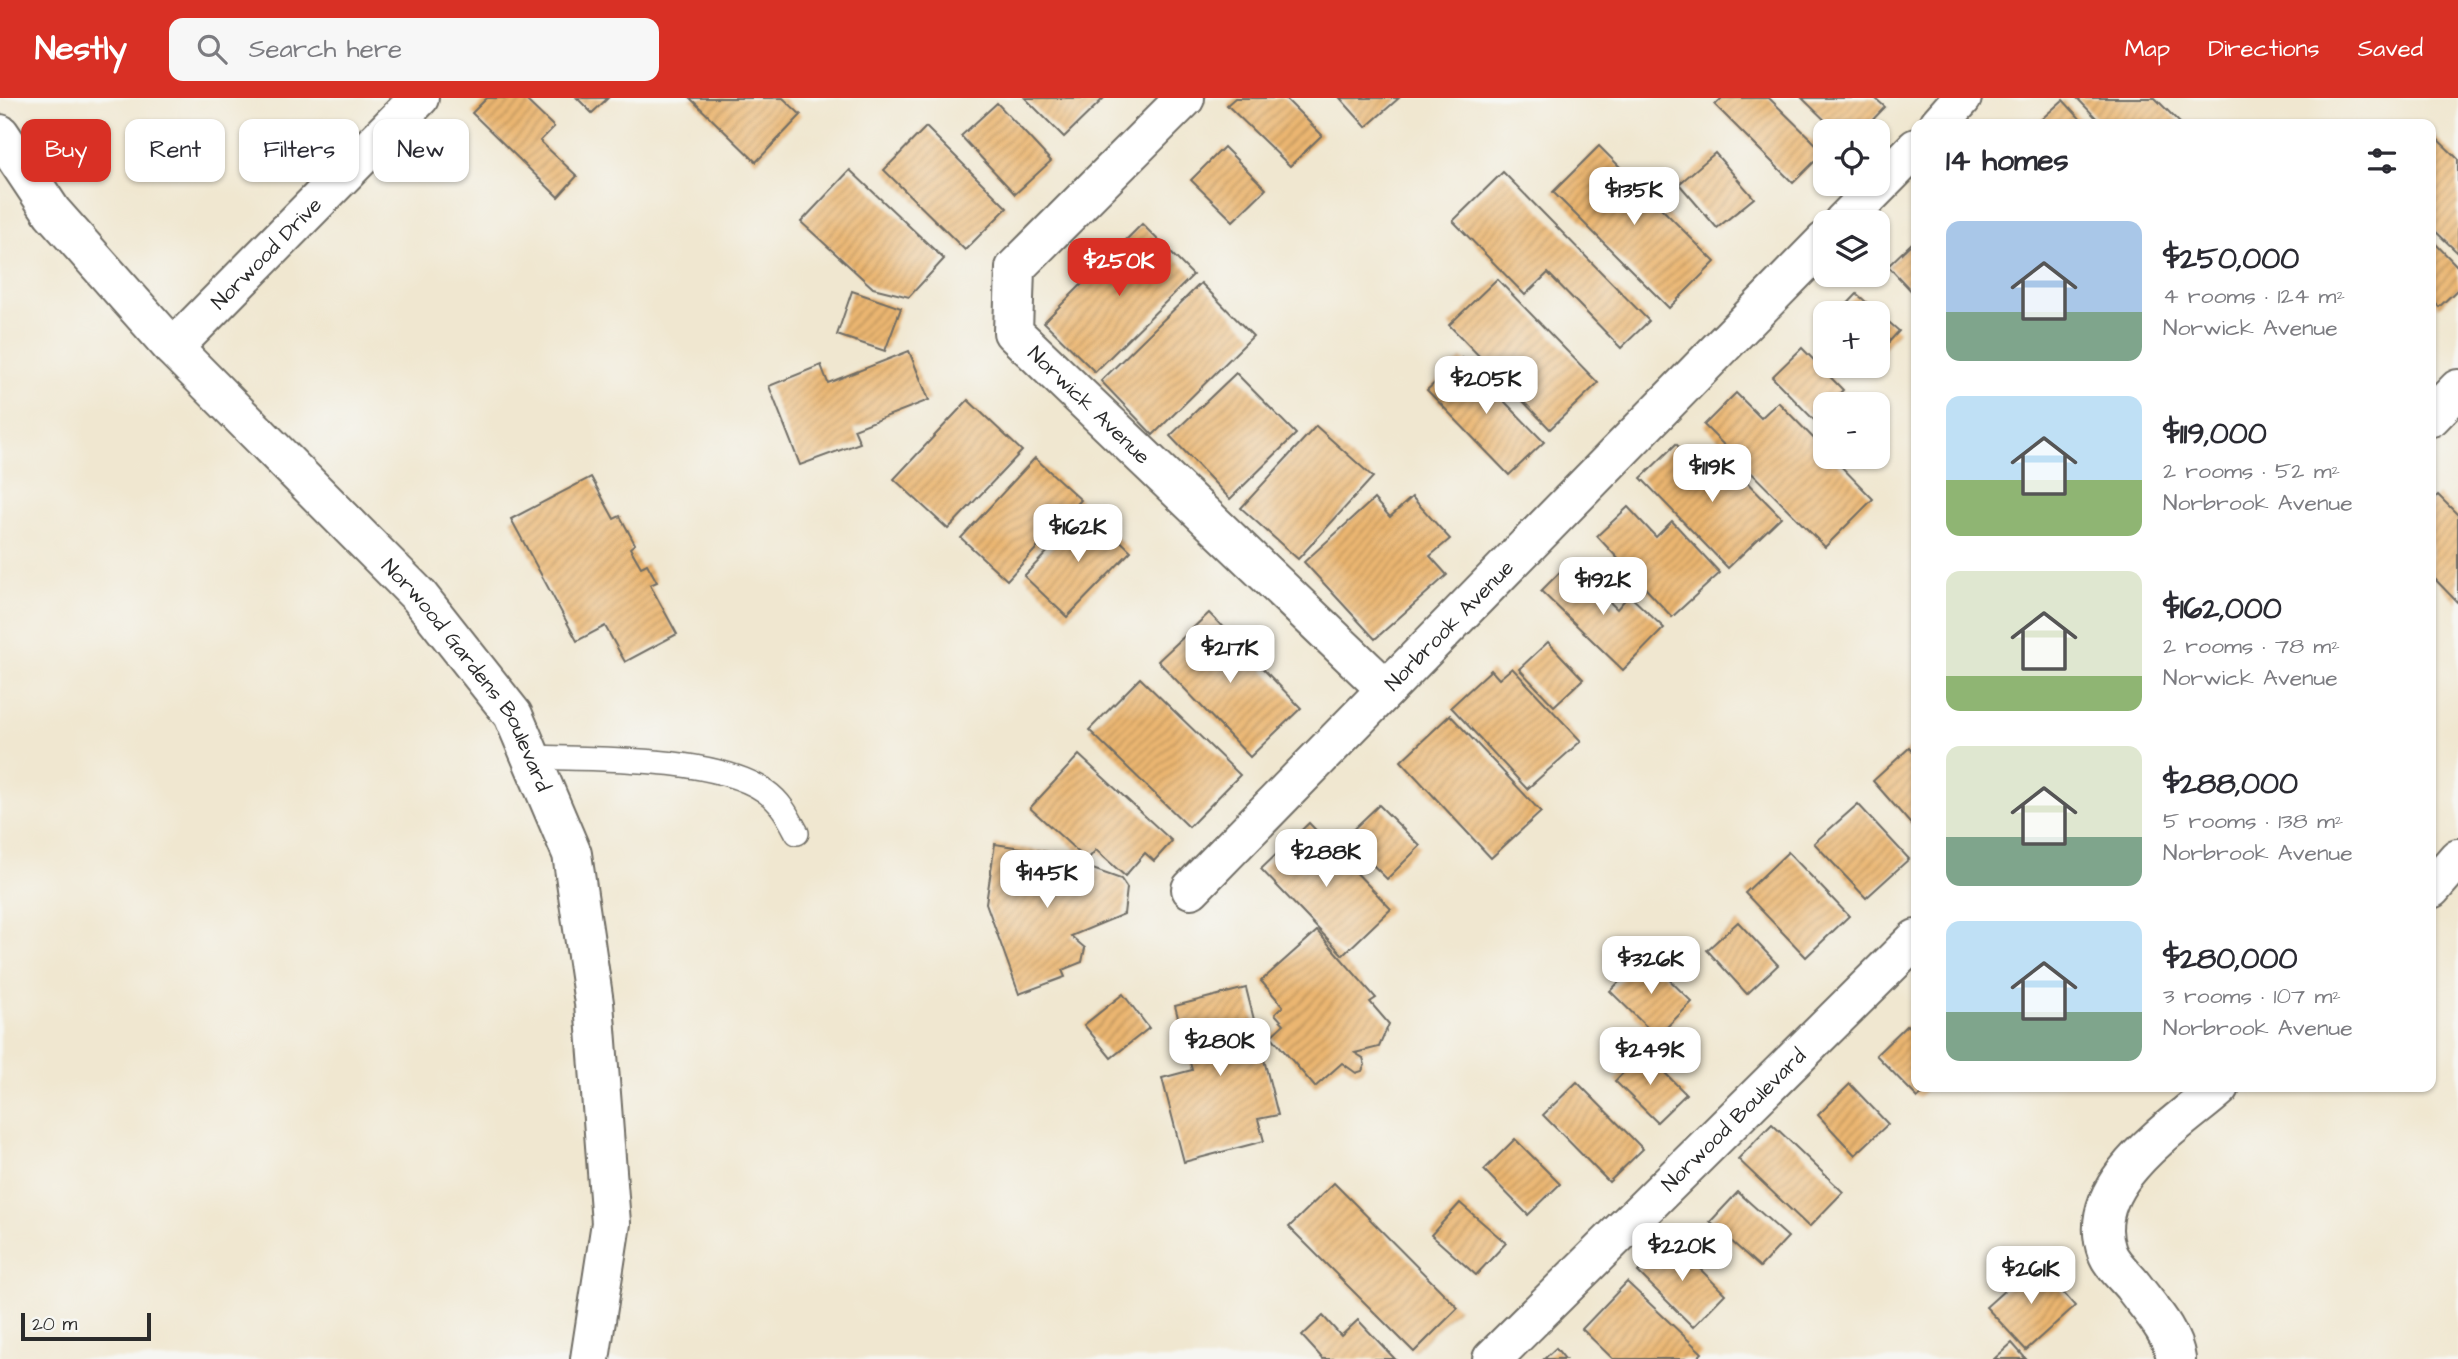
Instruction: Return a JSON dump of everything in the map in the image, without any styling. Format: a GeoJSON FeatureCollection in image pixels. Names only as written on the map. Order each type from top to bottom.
{"type":"FeatureCollection","features":[{"type":"Feature","properties":{"kind":"street","name":"Norwood Drive"},"geometry":{"type":"LineString","coordinates":[[173,348],[419,98]]}},
{"type":"Feature","properties":{"kind":"street","name":"Norwick Avenue"},"geometry":{"type":"LineString","coordinates":[[1185,98],[1015,268],[1013,332],[1387,689]]}},
{"type":"Feature","properties":{"kind":"street"},"geometry":{"type":"LineString","coordinates":[[1943,119],[1962,98]]}},
{"type":"Feature","properties":{"kind":"street","name":"Norwood Gardens Boulevard"},"geometry":{"type":"LineString","coordinates":[[0,134],[52,212],[173,348],[419,596],[513,715],[572,854],[594,1003],[611,1223],[590,1359]]}},
{"type":"Feature","properties":{"kind":"street"},"geometry":{"type":"LineString","coordinates":[[1855,210],[1911,153]]}},
{"type":"Feature","properties":{"kind":"street","name":"Norbrook Avenue"},"geometry":{"type":"LineString","coordinates":[[1191,889],[1813,253]]}},
{"type":"Feature","properties":{"kind":"street"},"geometry":{"type":"LineString","coordinates":[[2436,412],[2458,388]]}},
{"type":"Feature","properties":{"kind":"street"},"geometry":{"type":"LineString","coordinates":[[2436,883],[2458,858]]}},
{"type":"Feature","properties":{"kind":"street","name":"Norwood Boulevard"},"geometry":{"type":"LineString","coordinates":[[1492,1359],[1911,944]]}},
{"type":"Feature","properties":{"kind":"street"},"geometry":{"type":"LineString","coordinates":[[2176,1359],[2174,1348],[2158,1320],[2107,1253],[2103,1226],[2108,1198],[2122,1173],[2214,1092]]}},
{"type":"Feature","properties":{"kind":"lane"},"geometry":{"type":"LineString","coordinates":[[530,757],[664,762],[722,774],[763,790],[783,807],[797,833]]}},
{"type":"Feature","properties":{"kind":"building"},"geometry":{"type":"Polygon","coordinates":[[[487,98],[524,98],[554,127],[540,141],[577,176],[558,197],[472,113],[487,98]]]}},
{"type":"Feature","properties":{"kind":"building"},"geometry":{"type":"Polygon","coordinates":[[[577,98],[608,98],[592,113],[577,98]]]}},
{"type":"Feature","properties":{"kind":"building"},"geometry":{"type":"Polygon","coordinates":[[[690,98],[783,98],[801,115],[756,162],[690,98]]]}},
{"type":"Feature","properties":{"kind":"building"},"geometry":{"type":"Polygon","coordinates":[[[1025,98],[1104,98],[1064,137],[1025,98]]]}},
{"type":"Feature","properties":{"kind":"building"},"geometry":{"type":"Polygon","coordinates":[[[1235,98],[1285,98],[1322,135],[1290,166],[1227,105],[1235,98]]]}},
{"type":"Feature","properties":{"kind":"building"},"geometry":{"type":"Polygon","coordinates":[[[1340,98],[1399,98],[1366,127],[1340,98]]]}},
{"type":"Feature","properties":{"kind":"building"},"geometry":{"type":"Polygon","coordinates":[[[1722,98],[1769,98],[1813,141],[1813,163],[1793,183],[1715,105],[1722,98]]]}},
{"type":"Feature","properties":{"kind":"building"},"geometry":{"type":"Polygon","coordinates":[[[1802,98],[1875,98],[1885,107],[1874,119],[1824,119],[1802,98]]]}},
{"type":"Feature","properties":{"kind":"building"},"geometry":{"type":"Polygon","coordinates":[[[2077,98],[2155,98],[2176,119],[2097,119],[2077,98]]]}},
{"type":"Feature","properties":{"kind":"building"},"geometry":{"type":"Polygon","coordinates":[[[2063,100],[2080,119],[2042,119],[2063,100]]]}},
{"type":"Feature","properties":{"kind":"building"},"geometry":{"type":"Polygon","coordinates":[[[997,103],[1051,161],[1015,194],[961,136],[997,103]]]}},
{"type":"Feature","properties":{"kind":"building"},"geometry":{"type":"Polygon","coordinates":[[[926,127],[1007,208],[965,250],[884,170],[926,127]]]}},
{"type":"Feature","properties":{"kind":"building"},"geometry":{"type":"Polygon","coordinates":[[[2436,138],[2458,159],[2458,253],[2436,232],[2436,138]]]}},
{"type":"Feature","properties":{"kind":"building"},"geometry":{"type":"Polygon","coordinates":[[[1599,146],[1715,262],[1669,308],[1553,192],[1599,146]]]}},
{"type":"Feature","properties":{"kind":"building"},"geometry":{"type":"Polygon","coordinates":[[[1224,147],[1266,189],[1233,221],[1191,180],[1224,147]]]}},
{"type":"Feature","properties":{"kind":"building"},"geometry":{"type":"Polygon","coordinates":[[[1715,153],[1754,198],[1717,228],[1679,184],[1715,153]]]}},
{"type":"Feature","properties":{"kind":"building"},"geometry":{"type":"Polygon","coordinates":[[[850,170],[944,259],[909,297],[873,288],[801,222],[850,170]]]}},
{"type":"Feature","properties":{"kind":"building"},"geometry":{"type":"Polygon","coordinates":[[[1503,172],[1649,321],[1621,348],[1548,273],[1525,295],[1453,221],[1503,172]]]}},
{"type":"Feature","properties":{"kind":"building"},"geometry":{"type":"Polygon","coordinates":[[[1142,224],[1193,275],[1095,372],[1044,322],[1142,224]]]}},
{"type":"Feature","properties":{"kind":"building"},"geometry":{"type":"Polygon","coordinates":[[[1911,244],[1911,291],[1890,268],[1890,264],[1911,244]]]}},
{"type":"Feature","properties":{"kind":"building"},"geometry":{"type":"Polygon","coordinates":[[[2436,244],[2458,267],[2458,289],[2439,307],[2436,304],[2436,244]]]}},
{"type":"Feature","properties":{"kind":"building"},"geometry":{"type":"Polygon","coordinates":[[[1497,279],[1598,383],[1550,429],[1449,325],[1497,279]]]}},
{"type":"Feature","properties":{"kind":"building"},"geometry":{"type":"Polygon","coordinates":[[[1201,283],[1253,336],[1153,435],[1101,381],[1201,283]]]}},
{"type":"Feature","properties":{"kind":"building"},"geometry":{"type":"Polygon","coordinates":[[[852,291],[901,308],[885,351],[837,335],[852,291]]]}},
{"type":"Feature","properties":{"kind":"building"},"geometry":{"type":"Polygon","coordinates":[[[1857,294],[1865,301],[1850,301],[1857,294]]]}},
{"type":"Feature","properties":{"kind":"building"},"geometry":{"type":"Polygon","coordinates":[[[1890,323],[1899,331],[1890,341],[1890,323]]]}},
{"type":"Feature","properties":{"kind":"building"},"geometry":{"type":"Polygon","coordinates":[[[1802,348],[1813,359],[1813,378],[1831,378],[1843,390],[1813,392],[1813,419],[1772,377],[1802,348]]]}},
{"type":"Feature","properties":{"kind":"building"},"geometry":{"type":"Polygon","coordinates":[[[909,351],[929,400],[854,429],[860,443],[800,465],[769,386],[821,365],[828,383],[909,351]]]}},
{"type":"Feature","properties":{"kind":"building"},"geometry":{"type":"Polygon","coordinates":[[[1462,358],[1544,442],[1509,475],[1427,390],[1462,358]]]}},
{"type":"Feature","properties":{"kind":"building"},"geometry":{"type":"Polygon","coordinates":[[[1236,373],[1296,434],[1230,499],[1170,436],[1236,373]]]}},
{"type":"Feature","properties":{"kind":"building"},"geometry":{"type":"Polygon","coordinates":[[[1736,393],[1761,418],[1778,402],[1813,438],[1813,469],[1844,469],[1873,499],[1825,547],[1704,425],[1736,393]]]}},
{"type":"Feature","properties":{"kind":"building"},"geometry":{"type":"Polygon","coordinates":[[[968,400],[1022,451],[948,529],[894,479],[968,400]]]}},
{"type":"Feature","properties":{"kind":"building"},"geometry":{"type":"Polygon","coordinates":[[[1316,426],[1373,477],[1298,559],[1241,508],[1316,426]]]}},
{"type":"Feature","properties":{"kind":"building"},"geometry":{"type":"Polygon","coordinates":[[[1676,444],[1709,478],[1726,461],[1781,517],[1728,568],[1641,478],[1676,444]]]}},
{"type":"Feature","properties":{"kind":"building"},"geometry":{"type":"Polygon","coordinates":[[[1035,458],[1081,500],[1007,580],[961,538],[1035,458]]]}},
{"type":"Feature","properties":{"kind":"building"},"geometry":{"type":"Polygon","coordinates":[[[591,477],[614,519],[620,516],[635,544],[630,548],[641,567],[647,564],[657,582],[650,585],[677,634],[625,662],[605,626],[577,641],[511,519],[591,477]]]}},
{"type":"Feature","properties":{"kind":"building"},"geometry":{"type":"Polygon","coordinates":[[[2438,495],[2458,515],[2458,603],[2436,580],[2438,495]]]}},
{"type":"Feature","properties":{"kind":"building"},"geometry":{"type":"Polygon","coordinates":[[[1412,497],[1450,539],[1430,556],[1447,575],[1375,639],[1304,562],[1374,499],[1390,517],[1412,497]]]}},
{"type":"Feature","properties":{"kind":"building"},"geometry":{"type":"Polygon","coordinates":[[[1628,507],[1656,537],[1672,521],[1720,573],[1672,617],[1597,536],[1628,507]]]}},
{"type":"Feature","properties":{"kind":"building"},"geometry":{"type":"Polygon","coordinates":[[[1088,510],[1131,551],[1067,617],[1024,576],[1088,510]]]}},
{"type":"Feature","properties":{"kind":"building"},"geometry":{"type":"Polygon","coordinates":[[[1569,563],[1617,609],[1629,595],[1664,628],[1623,670],[1541,591],[1569,563]]]}},
{"type":"Feature","properties":{"kind":"building"},"geometry":{"type":"Polygon","coordinates":[[[1209,613],[1301,708],[1250,757],[1158,661],[1209,613]]]}},
{"type":"Feature","properties":{"kind":"building"},"geometry":{"type":"Polygon","coordinates":[[[1548,642],[1583,679],[1554,706],[1519,669],[1548,642]]]}},
{"type":"Feature","properties":{"kind":"building"},"geometry":{"type":"Polygon","coordinates":[[[1512,668],[1581,741],[1527,789],[1451,707],[1491,670],[1499,679],[1512,668]]]}},
{"type":"Feature","properties":{"kind":"building"},"geometry":{"type":"Polygon","coordinates":[[[1140,678],[1240,775],[1189,827],[1089,730],[1140,678]]]}},
{"type":"Feature","properties":{"kind":"building"},"geometry":{"type":"Polygon","coordinates":[[[1450,715],[1541,812],[1491,858],[1401,761],[1450,715]]]}},
{"type":"Feature","properties":{"kind":"building"},"geometry":{"type":"Polygon","coordinates":[[[1909,748],[1911,824],[1873,781],[1909,748]]]}},
{"type":"Feature","properties":{"kind":"building"},"geometry":{"type":"Polygon","coordinates":[[[1079,755],[1172,841],[1154,861],[1145,853],[1125,876],[1096,850],[1087,860],[1030,808],[1079,755]]]}},
{"type":"Feature","properties":{"kind":"building"},"geometry":{"type":"Polygon","coordinates":[[[1858,804],[1909,859],[1866,898],[1814,843],[1858,804]]]}},
{"type":"Feature","properties":{"kind":"building"},"geometry":{"type":"Polygon","coordinates":[[[1379,805],[1420,846],[1387,879],[1345,837],[1379,805]]]}},
{"type":"Feature","properties":{"kind":"building"},"geometry":{"type":"Polygon","coordinates":[[[1309,823],[1391,909],[1343,955],[1261,869],[1309,823]]]}},
{"type":"Feature","properties":{"kind":"building"},"geometry":{"type":"Polygon","coordinates":[[[995,844],[1081,857],[1084,866],[1121,879],[1127,888],[1124,914],[1071,936],[1085,948],[1082,962],[1062,970],[1065,977],[1019,994],[986,903],[995,844]]]}},
{"type":"Feature","properties":{"kind":"building"},"geometry":{"type":"Polygon","coordinates":[[[1788,852],[1849,916],[1806,957],[1745,893],[1788,852]]]}},
{"type":"Feature","properties":{"kind":"building"},"geometry":{"type":"Polygon","coordinates":[[[1738,922],[1778,965],[1747,994],[1707,950],[1738,922]]]}},
{"type":"Feature","properties":{"kind":"building"},"geometry":{"type":"Polygon","coordinates":[[[1317,931],[1376,998],[1370,1002],[1389,1024],[1379,1047],[1355,1053],[1363,1058],[1365,1065],[1362,1071],[1356,1073],[1342,1063],[1315,1087],[1271,1036],[1284,1024],[1275,1014],[1283,1006],[1261,981],[1317,931]]]}},
{"type":"Feature","properties":{"kind":"building"},"geometry":{"type":"Polygon","coordinates":[[[1645,956],[1692,1002],[1657,1037],[1610,991],[1645,956]]]}},
{"type":"Feature","properties":{"kind":"building"},"geometry":{"type":"Polygon","coordinates":[[[1246,988],[1278,1115],[1258,1119],[1264,1141],[1184,1162],[1162,1078],[1192,1070],[1175,1006],[1246,988]]]}},
{"type":"Feature","properties":{"kind":"building"},"geometry":{"type":"Polygon","coordinates":[[[1123,994],[1149,1028],[1111,1058],[1084,1025],[1123,994]]]}},
{"type":"Feature","properties":{"kind":"building"},"geometry":{"type":"Polygon","coordinates":[[[1907,1025],[1911,1029],[1911,1091],[1876,1055],[1907,1025]]]}},
{"type":"Feature","properties":{"kind":"building"},"geometry":{"type":"Polygon","coordinates":[[[1644,1052],[1686,1094],[1657,1122],[1615,1081],[1644,1052]]]}},
{"type":"Feature","properties":{"kind":"building"},"geometry":{"type":"Polygon","coordinates":[[[1577,1082],[1643,1149],[1609,1182],[1543,1115],[1577,1082]]]}},
{"type":"Feature","properties":{"kind":"building"},"geometry":{"type":"Polygon","coordinates":[[[1850,1084],[1888,1124],[1855,1155],[1818,1115],[1850,1084]]]}},
{"type":"Feature","properties":{"kind":"building"},"geometry":{"type":"Polygon","coordinates":[[[1912,1092],[1925,1092],[1918,1098],[1912,1092]]]}},
{"type":"Feature","properties":{"kind":"building"},"geometry":{"type":"Polygon","coordinates":[[[1772,1124],[1843,1192],[1809,1227],[1738,1159],[1772,1124]]]}},
{"type":"Feature","properties":{"kind":"building"},"geometry":{"type":"Polygon","coordinates":[[[1515,1139],[1560,1184],[1528,1215],[1484,1170],[1515,1139]]]}},
{"type":"Feature","properties":{"kind":"building"},"geometry":{"type":"Polygon","coordinates":[[[1334,1183],[1458,1308],[1414,1352],[1289,1227],[1334,1183]]]}},
{"type":"Feature","properties":{"kind":"building"},"geometry":{"type":"Polygon","coordinates":[[[1738,1192],[1788,1237],[1760,1267],[1710,1222],[1738,1192]]]}},
{"type":"Feature","properties":{"kind":"building"},"geometry":{"type":"Polygon","coordinates":[[[1460,1203],[1506,1243],[1476,1275],[1431,1235],[1460,1203]]]}},
{"type":"Feature","properties":{"kind":"building"},"geometry":{"type":"Polygon","coordinates":[[[1670,1239],[1725,1294],[1693,1327],[1638,1272],[1670,1239]]]}},
{"type":"Feature","properties":{"kind":"building"},"geometry":{"type":"Polygon","coordinates":[[[2036,1262],[2075,1306],[2026,1350],[1986,1307],[2036,1262]]]}},
{"type":"Feature","properties":{"kind":"building"},"geometry":{"type":"Polygon","coordinates":[[[1627,1282],[1702,1353],[1696,1359],[1613,1359],[1582,1329],[1627,1282]]]}},
{"type":"Feature","properties":{"kind":"building"},"geometry":{"type":"Polygon","coordinates":[[[1323,1316],[1341,1336],[1358,1320],[1395,1359],[1323,1359],[1302,1336],[1323,1316]]]}},
{"type":"Feature","properties":{"kind":"building"},"geometry":{"type":"Polygon","coordinates":[[[2012,1343],[2026,1359],[1994,1359],[2012,1343]]]}},
{"type":"Feature","properties":{"kind":"building"},"geometry":{"type":"Polygon","coordinates":[[[1556,1348],[1565,1359],[1544,1359],[1556,1348]]]}}]}
